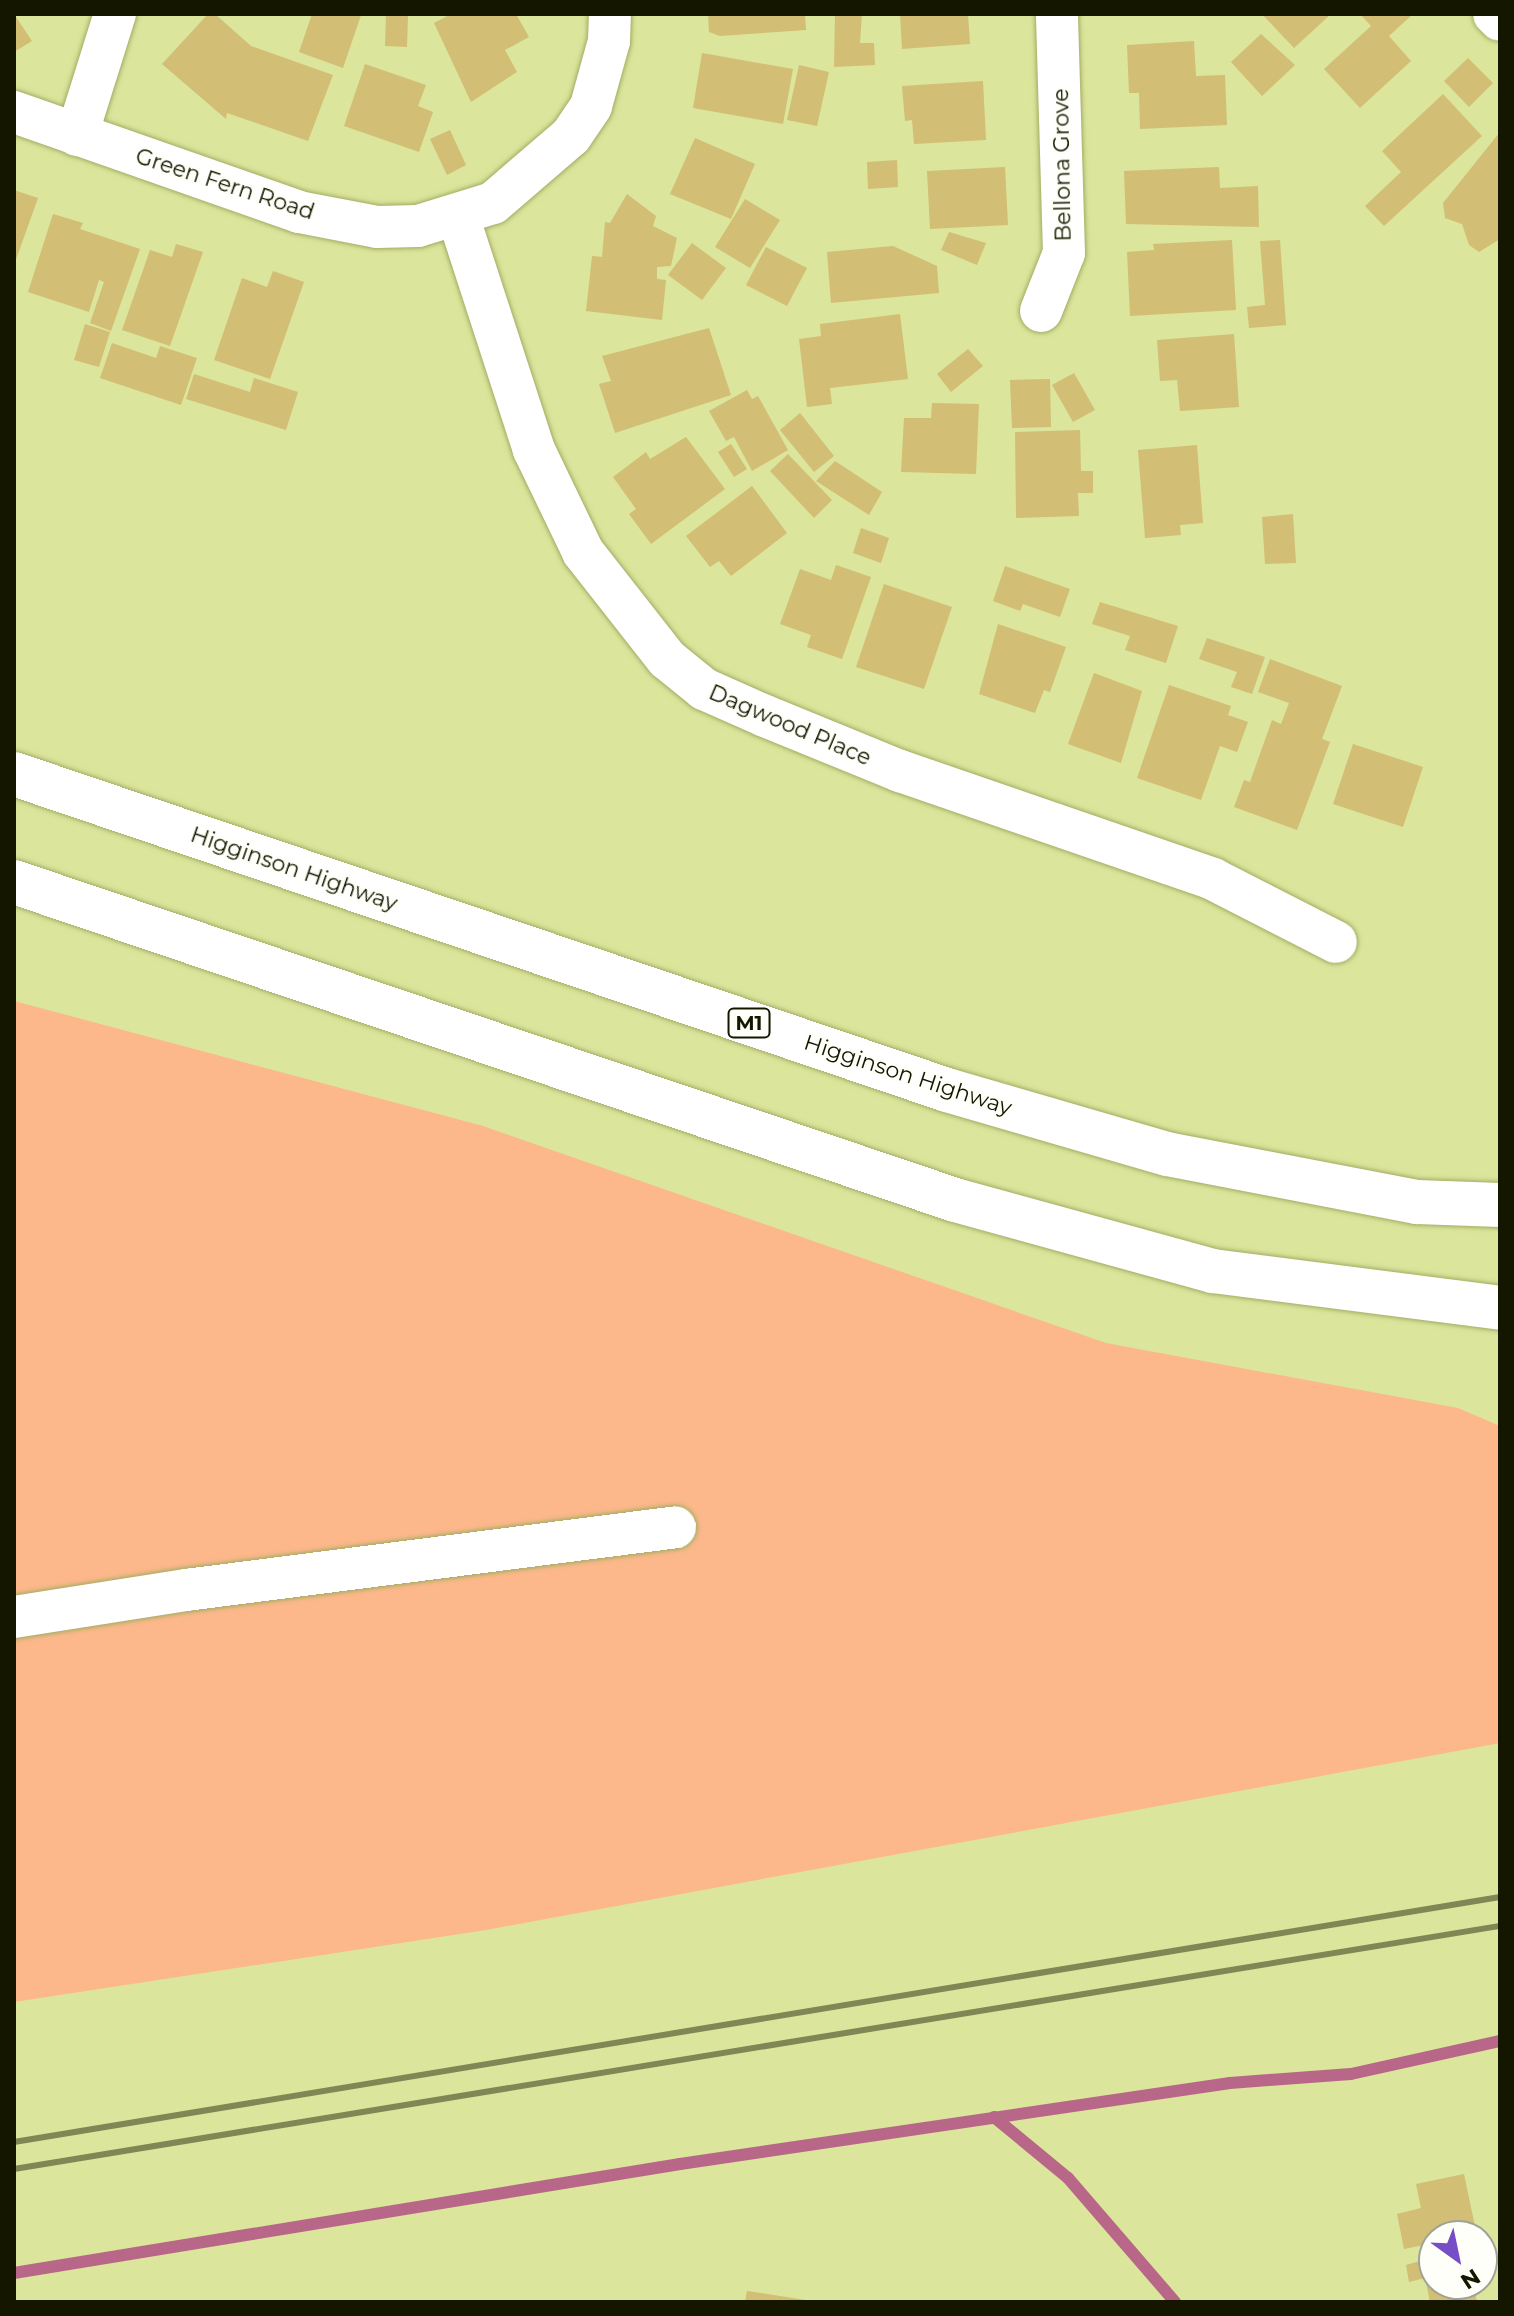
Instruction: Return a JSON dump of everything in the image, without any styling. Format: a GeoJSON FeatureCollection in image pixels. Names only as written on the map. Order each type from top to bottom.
{"type":"FeatureCollection","features":[{"type":"Feature","properties":{"kind":"highway","name":"Higginson Highway"},"geometry":{"type":"LineString","coordinates":[[14,774],[976,1099],[1167,1154],[1417,1202],[1500,1205]]}},
{"type":"Feature","properties":{"kind":"highway"},"geometry":{"type":"LineString","coordinates":[[14,882],[955,1200],[1213,1271],[1500,1308]]}},
{"type":"Feature","properties":{"kind":"street"},"geometry":{"type":"LineString","coordinates":[[77,135],[115,14]]}},
{"type":"Feature","properties":{"kind":"street","name":"Green Fern Road"},"geometry":{"type":"LineString","coordinates":[[14,112],[299,212],[377,227],[418,226],[493,203],[571,136],[591,106],[609,41],[610,14]]}},
{"type":"Feature","properties":{"kind":"street","name":"Bellona Grove"},"geometry":{"type":"LineString","coordinates":[[1041,311],[1064,253],[1057,14]]}},
{"type":"Feature","properties":{"kind":"street"},"geometry":{"type":"LineString","coordinates":[[1494,14],[1500,20]]}},
{"type":"Feature","properties":{"kind":"street","name":"Dagwood Place"},"geometry":{"type":"LineString","coordinates":[[458,216],[540,463],[583,552],[667,659],[704,689],[765,716],[900,771],[1213,879],[1336,942]]}},
{"type":"Feature","properties":{"kind":"street"},"geometry":{"type":"LineString","coordinates":[[14,1617],[372,1564],[675,1527]]}},
{"type":"Feature","properties":{"kind":"shaded area"},"geometry":{"type":"Polygon","coordinates":[[[14,1001],[483,1126],[1106,1343],[1458,1408],[1500,1426],[1500,1743],[486,1930],[14,2002],[14,1001]]]}},
{"type":"Feature","properties":{"kind":"building"},"geometry":{"type":"Polygon","coordinates":[[[14,14],[32,41],[14,52],[14,14]]]}},
{"type":"Feature","properties":{"kind":"building"},"geometry":{"type":"Polygon","coordinates":[[[208,14],[215,14],[251,46],[333,75],[308,141],[227,113],[226,119],[162,64],[208,14]]]}},
{"type":"Feature","properties":{"kind":"building"},"geometry":{"type":"Polygon","coordinates":[[[312,14],[361,15],[343,68],[299,52],[312,14]]]}},
{"type":"Feature","properties":{"kind":"building"},"geometry":{"type":"Polygon","coordinates":[[[386,14],[408,14],[407,47],[385,46],[386,14]]]}},
{"type":"Feature","properties":{"kind":"building"},"geometry":{"type":"Polygon","coordinates":[[[451,14],[516,14],[529,37],[505,50],[517,72],[471,102],[434,23],[451,14]]]}},
{"type":"Feature","properties":{"kind":"building"},"geometry":{"type":"Polygon","coordinates":[[[708,14],[805,14],[806,30],[720,36],[709,32],[708,14]]]}},
{"type":"Feature","properties":{"kind":"building"},"geometry":{"type":"Polygon","coordinates":[[[835,14],[862,14],[860,43],[874,43],[875,65],[834,67],[835,14]]]}},
{"type":"Feature","properties":{"kind":"building"},"geometry":{"type":"Polygon","coordinates":[[[900,14],[968,14],[970,44],[902,49],[900,14]]]}},
{"type":"Feature","properties":{"kind":"building"},"geometry":{"type":"Polygon","coordinates":[[[1262,14],[1331,14],[1294,48],[1262,14]]]}},
{"type":"Feature","properties":{"kind":"building"},"geometry":{"type":"Polygon","coordinates":[[[1360,14],[1413,14],[1389,36],[1411,61],[1360,108],[1324,69],[1371,26],[1360,14]]]}},
{"type":"Feature","properties":{"kind":"building"},"geometry":{"type":"Polygon","coordinates":[[[1261,34],[1295,65],[1262,96],[1231,62],[1261,34]]]}},
{"type":"Feature","properties":{"kind":"building"},"geometry":{"type":"Polygon","coordinates":[[[1194,41],[1196,76],[1225,75],[1227,125],[1140,129],[1139,93],[1129,93],[1127,45],[1194,41]]]}},
{"type":"Feature","properties":{"kind":"building"},"geometry":{"type":"Polygon","coordinates":[[[702,53],[793,69],[783,124],[693,108],[702,53]]]}},
{"type":"Feature","properties":{"kind":"building"},"geometry":{"type":"Polygon","coordinates":[[[1468,58],[1493,83],[1469,107],[1444,81],[1468,58]]]}},
{"type":"Feature","properties":{"kind":"building"},"geometry":{"type":"Polygon","coordinates":[[[365,64],[426,85],[418,106],[433,112],[419,152],[344,126],[365,64]]]}},
{"type":"Feature","properties":{"kind":"building"},"geometry":{"type":"Polygon","coordinates":[[[799,65],[829,72],[817,126],[787,120],[799,65]]]}},
{"type":"Feature","properties":{"kind":"building"},"geometry":{"type":"Polygon","coordinates":[[[983,81],[986,140],[914,144],[912,120],[905,121],[902,86],[983,81]]]}},
{"type":"Feature","properties":{"kind":"building"},"geometry":{"type":"Polygon","coordinates":[[[1443,94],[1482,136],[1384,226],[1365,206],[1401,172],[1382,151],[1443,94]]]}},
{"type":"Feature","properties":{"kind":"building"},"geometry":{"type":"Polygon","coordinates":[[[450,130],[466,165],[447,175],[430,139],[450,130]]]}},
{"type":"Feature","properties":{"kind":"building"},"geometry":{"type":"Polygon","coordinates":[[[1500,132],[1500,239],[1479,252],[1469,245],[1462,224],[1445,218],[1443,203],[1500,132]]]}},
{"type":"Feature","properties":{"kind":"building"},"geometry":{"type":"Polygon","coordinates":[[[695,138],[755,164],[731,219],[670,194],[695,138]]]}},
{"type":"Feature","properties":{"kind":"building"},"geometry":{"type":"Polygon","coordinates":[[[897,160],[898,187],[868,189],[867,162],[897,160]]]}},
{"type":"Feature","properties":{"kind":"building"},"geometry":{"type":"Polygon","coordinates":[[[1005,167],[1008,225],[930,229],[927,171],[1005,167]]]}},
{"type":"Feature","properties":{"kind":"building"},"geometry":{"type":"Polygon","coordinates":[[[1219,167],[1220,188],[1258,186],[1259,227],[1126,224],[1124,171],[1219,167]]]}},
{"type":"Feature","properties":{"kind":"building"},"geometry":{"type":"Polygon","coordinates":[[[14,190],[38,198],[14,265],[14,190]]]}},
{"type":"Feature","properties":{"kind":"building"},"geometry":{"type":"Polygon","coordinates":[[[627,194],[656,216],[653,226],[677,238],[671,266],[657,267],[657,279],[666,280],[662,320],[586,311],[592,256],[602,257],[605,222],[610,223],[627,194]]]}},
{"type":"Feature","properties":{"kind":"building"},"geometry":{"type":"Polygon","coordinates":[[[745,199],[780,220],[750,268],[715,247],[745,199]]]}},
{"type":"Feature","properties":{"kind":"building"},"geometry":{"type":"Polygon","coordinates":[[[53,214],[83,223],[80,229],[140,249],[111,331],[90,323],[104,282],[99,280],[89,312],[28,292],[53,214]]]}},
{"type":"Feature","properties":{"kind":"building"},"geometry":{"type":"Polygon","coordinates":[[[949,232],[986,243],[977,265],[941,250],[949,232]]]}},
{"type":"Feature","properties":{"kind":"building"},"geometry":{"type":"Polygon","coordinates":[[[1232,240],[1236,310],[1130,316],[1127,252],[1154,250],[1153,244],[1232,240]]]}},
{"type":"Feature","properties":{"kind":"building"},"geometry":{"type":"Polygon","coordinates":[[[1280,240],[1286,325],[1249,328],[1247,307],[1265,305],[1260,241],[1280,240]]]}},
{"type":"Feature","properties":{"kind":"building"},"geometry":{"type":"Polygon","coordinates":[[[692,243],[726,268],[702,300],[668,275],[692,243]]]}},
{"type":"Feature","properties":{"kind":"building"},"geometry":{"type":"Polygon","coordinates":[[[176,244],[203,252],[170,346],[122,330],[150,250],[172,257],[176,244]]]}},
{"type":"Feature","properties":{"kind":"building"},"geometry":{"type":"Polygon","coordinates":[[[893,246],[937,266],[939,293],[831,303],[827,252],[893,246]]]}},
{"type":"Feature","properties":{"kind":"building"},"geometry":{"type":"Polygon","coordinates":[[[766,247],[807,268],[787,306],[746,285],[766,247]]]}},
{"type":"Feature","properties":{"kind":"building"},"geometry":{"type":"Polygon","coordinates":[[[273,271],[304,282],[270,379],[214,360],[242,278],[267,287],[273,271]]]}},
{"type":"Feature","properties":{"kind":"building"},"geometry":{"type":"Polygon","coordinates":[[[900,314],[908,379],[830,388],[832,404],[807,407],[799,339],[821,336],[820,324],[900,314]]]}},
{"type":"Feature","properties":{"kind":"building"},"geometry":{"type":"Polygon","coordinates":[[[85,324],[110,332],[99,367],[74,360],[85,324]]]}},
{"type":"Feature","properties":{"kind":"building"},"geometry":{"type":"Polygon","coordinates":[[[709,328],[731,395],[615,433],[599,384],[611,381],[602,356],[709,328]]]}},
{"type":"Feature","properties":{"kind":"building"},"geometry":{"type":"Polygon","coordinates":[[[1234,334],[1239,407],[1180,411],[1177,380],[1160,381],[1157,340],[1234,334]]]}},
{"type":"Feature","properties":{"kind":"building"},"geometry":{"type":"Polygon","coordinates":[[[112,343],[156,358],[160,346],[197,358],[181,405],[100,378],[112,343]]]}},
{"type":"Feature","properties":{"kind":"building"},"geometry":{"type":"Polygon","coordinates":[[[968,349],[983,366],[951,392],[937,374],[968,349]]]}},
{"type":"Feature","properties":{"kind":"building"},"geometry":{"type":"Polygon","coordinates":[[[1074,373],[1095,410],[1073,422],[1052,385],[1074,373]]]}},
{"type":"Feature","properties":{"kind":"building"},"geometry":{"type":"Polygon","coordinates":[[[194,374],[250,392],[254,378],[298,392],[286,430],[186,399],[194,374]]]}},
{"type":"Feature","properties":{"kind":"building"},"geometry":{"type":"Polygon","coordinates":[[[1050,379],[1051,427],[1012,428],[1010,380],[1050,379]]]}},
{"type":"Feature","properties":{"kind":"building"},"geometry":{"type":"Polygon","coordinates":[[[747,390],[752,399],[758,396],[788,450],[752,471],[734,437],[726,441],[709,411],[747,390]]]}},
{"type":"Feature","properties":{"kind":"building"},"geometry":{"type":"Polygon","coordinates":[[[932,403],[979,404],[976,474],[901,472],[904,418],[931,418],[932,403]]]}},
{"type":"Feature","properties":{"kind":"building"},"geometry":{"type":"Polygon","coordinates":[[[800,413],[834,456],[814,472],[780,430],[800,413]]]}},
{"type":"Feature","properties":{"kind":"building"},"geometry":{"type":"Polygon","coordinates":[[[1080,430],[1081,471],[1093,471],[1093,493],[1078,493],[1079,516],[1016,518],[1015,432],[1080,430]]]}},
{"type":"Feature","properties":{"kind":"building"},"geometry":{"type":"Polygon","coordinates":[[[686,437],[725,489],[651,544],[629,514],[636,509],[613,477],[646,452],[650,459],[686,437]]]}},
{"type":"Feature","properties":{"kind":"building"},"geometry":{"type":"Polygon","coordinates":[[[731,444],[747,469],[734,477],[718,452],[731,444]]]}},
{"type":"Feature","properties":{"kind":"building"},"geometry":{"type":"Polygon","coordinates":[[[1197,445],[1203,523],[1180,525],[1181,535],[1145,538],[1138,450],[1197,445]]]}},
{"type":"Feature","properties":{"kind":"building"},"geometry":{"type":"Polygon","coordinates":[[[788,454],[832,500],[814,518],[770,471],[788,454]]]}},
{"type":"Feature","properties":{"kind":"building"},"geometry":{"type":"Polygon","coordinates":[[[835,461],[882,492],[869,515],[816,481],[835,461]]]}},
{"type":"Feature","properties":{"kind":"building"},"geometry":{"type":"Polygon","coordinates":[[[752,486],[787,533],[731,576],[719,561],[710,567],[686,536],[752,486]]]}},
{"type":"Feature","properties":{"kind":"building"},"geometry":{"type":"Polygon","coordinates":[[[1293,514],[1296,563],[1265,564],[1262,517],[1293,514]]]}},
{"type":"Feature","properties":{"kind":"building"},"geometry":{"type":"Polygon","coordinates":[[[861,528],[889,538],[881,563],[853,553],[861,528]]]}},
{"type":"Feature","properties":{"kind":"building"},"geometry":{"type":"Polygon","coordinates":[[[836,565],[871,577],[842,659],[807,647],[811,635],[780,624],[800,569],[831,580],[836,565]]]}},
{"type":"Feature","properties":{"kind":"building"},"geometry":{"type":"Polygon","coordinates":[[[1005,566],[1070,589],[1060,617],[1023,604],[1020,611],[993,601],[1005,566]]]}},
{"type":"Feature","properties":{"kind":"building"},"geometry":{"type":"Polygon","coordinates":[[[884,584],[952,607],[924,689],[856,667],[884,584]]]}},
{"type":"Feature","properties":{"kind":"building"},"geometry":{"type":"Polygon","coordinates":[[[1100,602],[1178,626],[1166,663],[1125,650],[1130,636],[1092,624],[1100,602]]]}},
{"type":"Feature","properties":{"kind":"building"},"geometry":{"type":"Polygon","coordinates":[[[998,624],[1066,647],[1050,692],[1044,690],[1035,713],[979,694],[998,624]]]}},
{"type":"Feature","properties":{"kind":"building"},"geometry":{"type":"Polygon","coordinates":[[[1207,638],[1265,657],[1252,694],[1231,687],[1237,672],[1199,659],[1207,638]]]}},
{"type":"Feature","properties":{"kind":"building"},"geometry":{"type":"Polygon","coordinates":[[[1270,659],[1342,686],[1322,739],[1330,742],[1297,830],[1234,807],[1244,780],[1250,782],[1272,720],[1281,724],[1289,703],[1258,692],[1270,659]]]}},
{"type":"Feature","properties":{"kind":"building"},"geometry":{"type":"Polygon","coordinates":[[[1094,673],[1142,691],[1121,763],[1068,744],[1094,673]]]}},
{"type":"Feature","properties":{"kind":"building"},"geometry":{"type":"Polygon","coordinates":[[[1169,685],[1231,706],[1228,715],[1248,722],[1237,752],[1220,746],[1201,800],[1137,778],[1169,685]]]}},
{"type":"Feature","properties":{"kind":"building"},"geometry":{"type":"Polygon","coordinates":[[[1353,744],[1423,767],[1403,827],[1333,804],[1353,744]]]}},
{"type":"Feature","properties":{"kind":"building"},"geometry":{"type":"Polygon","coordinates":[[[1464,2174],[1474,2220],[1418,2220],[1418,2246],[1404,2249],[1397,2214],[1421,2208],[1416,2184],[1464,2174]]]}},
{"type":"Feature","properties":{"kind":"building"},"geometry":{"type":"Polygon","coordinates":[[[1418,2261],[1418,2280],[1409,2282],[1406,2265],[1418,2261]]]}},
{"type":"Feature","properties":{"kind":"building"},"geometry":{"type":"Polygon","coordinates":[[[747,2291],[806,2300],[745,2302],[747,2291]]]}},
{"type":"Feature","properties":{"kind":"building"},"geometry":{"type":"Polygon","coordinates":[[[1430,2300],[1477,2302],[1430,2302],[1430,2300]]]}},
{"type":"Feature","properties":{"kind":"waterway"},"geometry":{"type":"LineString","coordinates":[[14,2273],[680,2164],[1230,2083],[1351,2074],[1500,2041]]}},
{"type":"Feature","properties":{"kind":"waterway"},"geometry":{"type":"LineString","coordinates":[[994,2117],[1068,2178],[1175,2302]]}},
{"type":"Feature","properties":{"kind":"railway"},"geometry":{"type":"LineString","coordinates":[[14,2142],[1500,1897]]}},
{"type":"Feature","properties":{"kind":"railway"},"geometry":{"type":"LineString","coordinates":[[14,2169],[1500,1926]]}}]}
